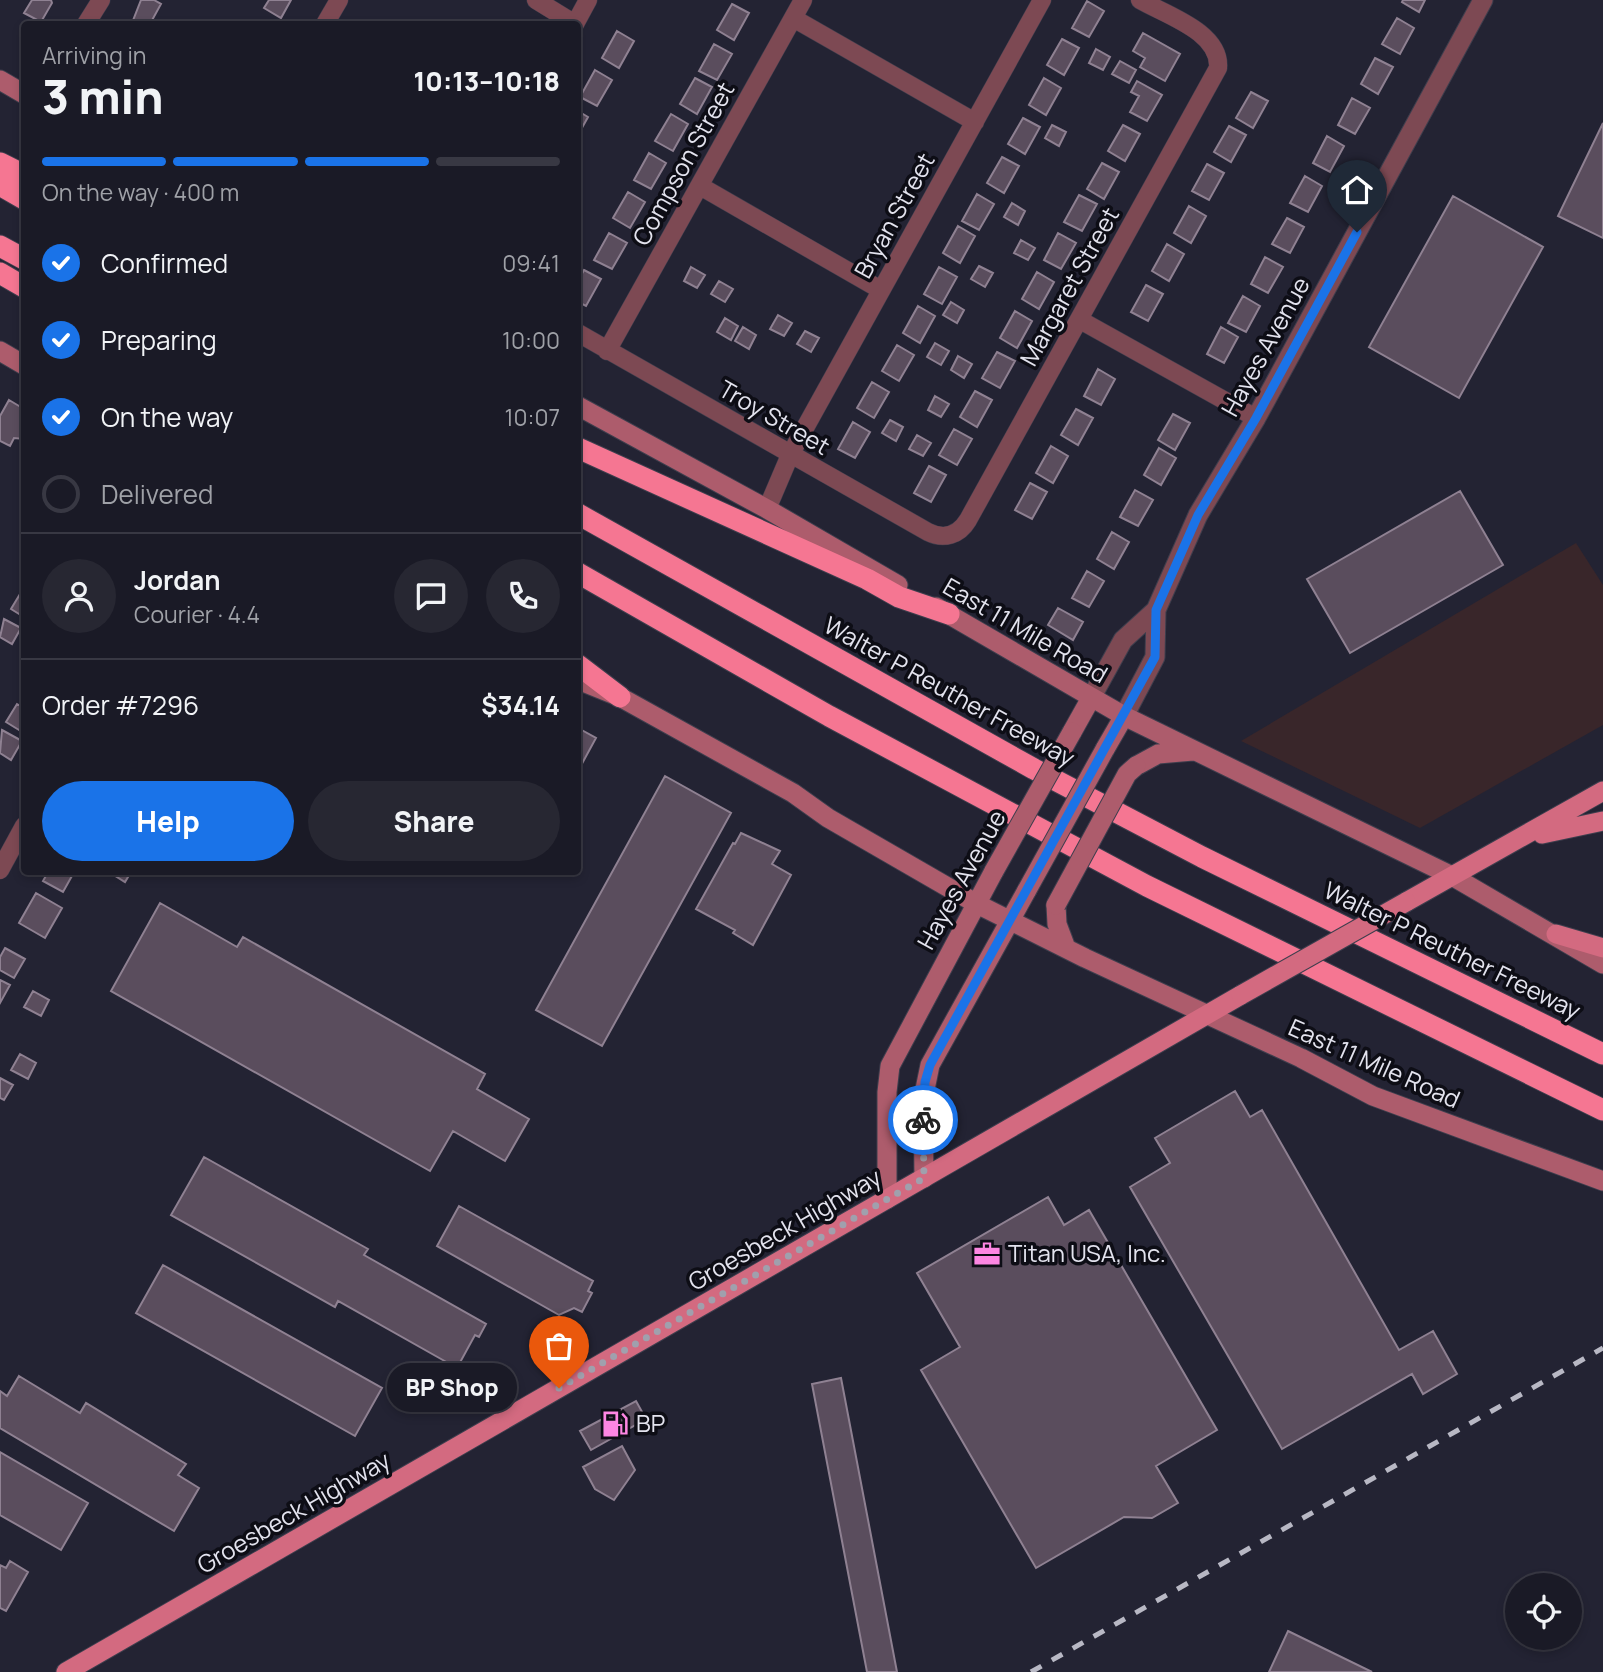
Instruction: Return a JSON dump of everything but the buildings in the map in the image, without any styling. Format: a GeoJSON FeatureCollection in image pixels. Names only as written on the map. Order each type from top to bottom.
{"type":"FeatureCollection","features":[{"type":"Feature","properties":{"kind":"highway"},"geometry":{"type":"LineString","coordinates":[[0,163],[21,174]]}},
{"type":"Feature","properties":{"kind":"highway"},"geometry":{"type":"LineString","coordinates":[[0,185],[21,197]]}},
{"type":"Feature","properties":{"kind":"highway"},"geometry":{"type":"LineString","coordinates":[[0,246],[21,257]]}},
{"type":"Feature","properties":{"kind":"highway"},"geometry":{"type":"LineString","coordinates":[[0,273],[21,285]]}},
{"type":"Feature","properties":{"kind":"highway"},"geometry":{"type":"LineString","coordinates":[[581,448],[867,579],[899,597],[949,614]]}},
{"type":"Feature","properties":{"kind":"highway","name":"Walter P Reuther Freeway"},"geometry":{"type":"LineString","coordinates":[[581,516],[1034,769],[1225,869],[1603,1054]]}},
{"type":"Feature","properties":{"kind":"highway"},"geometry":{"type":"LineString","coordinates":[[581,575],[829,716],[1147,886],[1603,1110]]}},
{"type":"Feature","properties":{"kind":"highway"},"geometry":{"type":"LineString","coordinates":[[581,667],[620,697]]}},
{"type":"Feature","properties":{"kind":"main road"},"geometry":{"type":"LineString","coordinates":[[0,80],[21,92]]}},
{"type":"Feature","properties":{"kind":"main road"},"geometry":{"type":"LineString","coordinates":[[0,351],[21,363]]}},
{"type":"Feature","properties":{"kind":"main road","name":"East 11 Mile Road"},"geometry":{"type":"LineString","coordinates":[[581,408],[767,509],[1124,716],[1452,876],[1556,934],[1603,964]]}},
{"type":"Feature","properties":{"kind":"main road","name":"East 11 Mile Road"},"geometry":{"type":"LineString","coordinates":[[581,681],[620,697],[793,793],[828,818],[1010,921],[1396,1106],[1603,1181]]}},
{"type":"Feature","properties":{"kind":"main road","name":"Hayes Avenue"},"geometry":{"type":"LineString","coordinates":[[887,1199],[890,1066],[1091,698]]}},
{"type":"Feature","properties":{"kind":"main road","name":"Hayes Avenue"},"geometry":{"type":"LineString","coordinates":[[924,1178],[923,1099],[930,1065],[1124,716]]}},
{"type":"Feature","properties":{"kind":"main road"},"geometry":{"type":"LineString","coordinates":[[1066,948],[1057,924],[1056,905],[1127,775],[1136,766],[1158,754],[1194,751]]}},
{"type":"Feature","properties":{"kind":"main road","name":"Groesbeck Highway"},"geometry":{"type":"LineString","coordinates":[[66,1672],[1206,1015],[1524,838],[1603,791]]}},
{"type":"Feature","properties":{"kind":"main road"},"geometry":{"type":"LineString","coordinates":[[1524,838],[1603,821]]}},
{"type":"Feature","properties":{"kind":"main road"},"geometry":{"type":"LineString","coordinates":[[1556,934],[1603,948]]}},
{"type":"Feature","properties":{"kind":"street"},"geometry":{"type":"LineString","coordinates":[[88,21],[101,0]]}},
{"type":"Feature","properties":{"kind":"street"},"geometry":{"type":"LineString","coordinates":[[327,21],[339,0]]}},
{"type":"Feature","properties":{"kind":"street"},"geometry":{"type":"LineString","coordinates":[[536,0],[570,21]]}},
{"type":"Feature","properties":{"kind":"street"},"geometry":{"type":"LineString","coordinates":[[577,21],[589,0]]}},
{"type":"Feature","properties":{"kind":"street","name":"Compson Street"},"geometry":{"type":"LineString","coordinates":[[607,351],[803,0]]}},
{"type":"Feature","properties":{"kind":"street","name":"Bryan Street"},"geometry":{"type":"LineString","coordinates":[[767,509],[790,455],[1042,0]]}},
{"type":"Feature","properties":{"kind":"street","name":"Margaret Street"},"geometry":{"type":"LineString","coordinates":[[950,535],[958,532],[968,520],[1215,76],[1217,52],[1204,37],[1140,0]]}},
{"type":"Feature","properties":{"kind":"street","name":"Hayes Avenue"},"geometry":{"type":"LineString","coordinates":[[1124,716],[1155,657],[1156,610],[1198,515],[1256,418],[1483,0]]}},
{"type":"Feature","properties":{"kind":"street"},"geometry":{"type":"LineString","coordinates":[[793,18],[975,122]]}},
{"type":"Feature","properties":{"kind":"street"},"geometry":{"type":"LineString","coordinates":[[700,186],[881,290]]}},
{"type":"Feature","properties":{"kind":"street"},"geometry":{"type":"LineString","coordinates":[[1080,320],[1256,418]]}},
{"type":"Feature","properties":{"kind":"street","name":"Troy Street"},"geometry":{"type":"LineString","coordinates":[[581,335],[928,532],[950,535]]}},
{"type":"Feature","properties":{"kind":"street","name":"Hayes Avenue"},"geometry":{"type":"LineString","coordinates":[[1091,698],[1123,640],[1156,610]]}},
{"type":"Feature","properties":{"kind":"street"},"geometry":{"type":"LineString","coordinates":[[0,870],[21,832]]}},
{"type":"Feature","properties":{"kind":"shaded area"},"geometry":{"type":"Polygon","coordinates":[[[1576,543],[1603,585],[1603,725],[1420,828],[1241,741],[1576,543]]]}},
{"type":"Feature","properties":{"kind":"railway"},"geometry":{"type":"LineString","coordinates":[[1031,1672],[1603,1348]]}},
{"type":"Feature","properties":{"kind":"way so far"},"geometry":{"type":"LineString","coordinates":[[559,1388],[924,1178],[923,1120]]}},
{"type":"Feature","properties":{"kind":"place","name":"Titan USA, Inc."},"geometry":{"type":"Point","coordinates":[987,1254]}},
{"type":"Feature","properties":{"kind":"place","name":"BP Shop"},"geometry":{"type":"Point","coordinates":[559,1388]}},
{"type":"Feature","properties":{"kind":"place","name":"BP"},"geometry":{"type":"Point","coordinates":[615,1424]}},
{"type":"Feature","properties":{"kind":"route"},"geometry":{"type":"LineString","coordinates":[[923,1120],[925,1082],[930,1065],[1155,657],[1156,610],[1198,515],[1256,418],[1357,232]]}}]}
